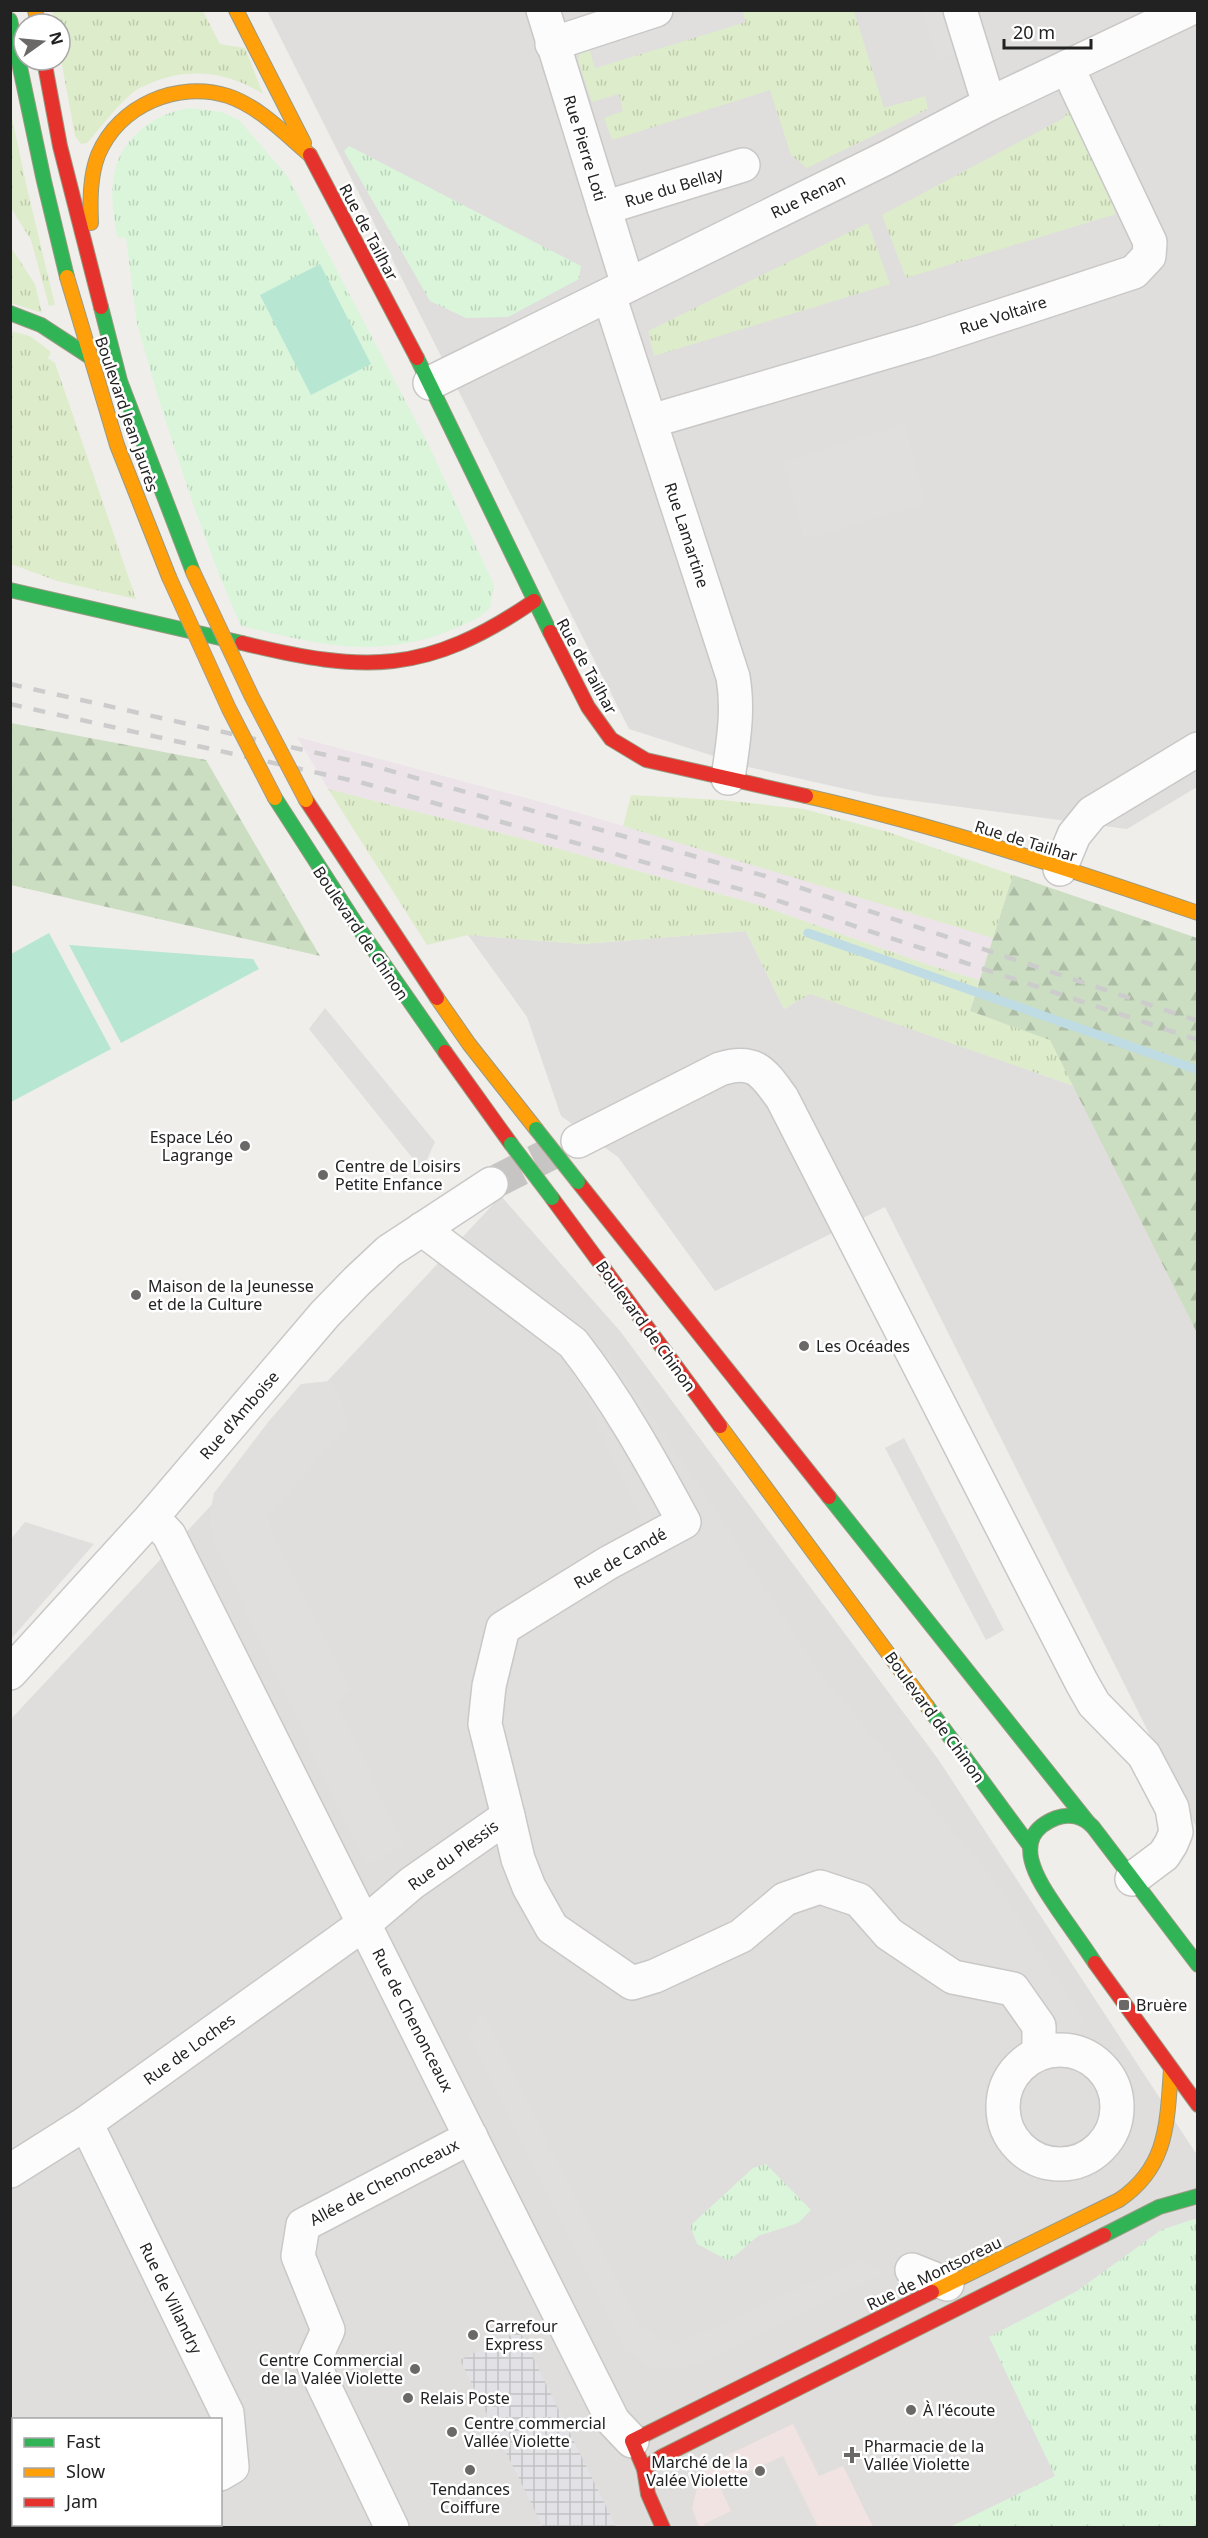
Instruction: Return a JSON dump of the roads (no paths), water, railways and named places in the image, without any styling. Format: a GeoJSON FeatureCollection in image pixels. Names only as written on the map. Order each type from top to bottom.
{"type":"FeatureCollection","features":[{"type":"Feature","properties":{"kind":"main road","name":"Rue de Tailhar"},"geometry":{"type":"LineString","coordinates":[[236,10],[430,383],[534,601],[588,707],[611,739],[646,760],[889,815],[1197,913]]}},
{"type":"Feature","properties":{"kind":"main road","name":"Boulevard Jean Jaurès"},"geometry":{"type":"LineString","coordinates":[[10,20],[28,111],[76,309],[117,446],[169,577],[229,709],[275,798]]}},
{"type":"Feature","properties":{"kind":"main road","name":"Boulevard Jean Jaurès"},"geometry":{"type":"LineString","coordinates":[[46,72],[60,146],[120,381],[193,572],[252,697],[306,800]]}},
{"type":"Feature","properties":{"kind":"main road"},"geometry":{"type":"LineString","coordinates":[[95,286],[90,208],[91,184],[98,155],[115,127],[147,102],[165,94],[183,91],[213,91],[230,96],[248,105],[310,155]]}},
{"type":"Feature","properties":{"kind":"main road"},"geometry":{"type":"LineString","coordinates":[[10,313],[41,325],[90,357]]}},
{"type":"Feature","properties":{"kind":"main road"},"geometry":{"type":"LineString","coordinates":[[10,581],[37,595]]}},
{"type":"Feature","properties":{"kind":"main road"},"geometry":{"type":"LineString","coordinates":[[10,590],[260,647],[353,663],[405,661],[439,652],[506,621],[534,601]]}},
{"type":"Feature","properties":{"kind":"main road","name":"Boulevard de Chinon"},"geometry":{"type":"LineString","coordinates":[[275,798],[322,877],[380,963],[511,1144],[1030,1846]]}},
{"type":"Feature","properties":{"kind":"main road","name":"Boulevard de Chinon"},"geometry":{"type":"LineString","coordinates":[[306,800],[411,962],[469,1044],[1087,1821],[1103,1838],[1197,1965]]}},
{"type":"Feature","properties":{"kind":"main road"},"geometry":{"type":"LineString","coordinates":[[1087,1821],[1075,1816],[1055,1818],[1040,1827],[1030,1846],[1033,1868],[1047,1895],[1197,2105]]}},
{"type":"Feature","properties":{"kind":"main road","name":"Rue de Montsoreau"},"geometry":{"type":"LineString","coordinates":[[638,2455],[946,2284],[1098,2212],[1134,2189],[1146,2177],[1161,2145],[1171,2069]]}},
{"type":"Feature","properties":{"kind":"main road"},"geometry":{"type":"LineString","coordinates":[[663,2528],[648,2494],[638,2455],[661,2457],[1159,2207],[1197,2196]]}},
{"type":"Feature","properties":{"kind":"street","name":"Rue Pierre Loti"},"geometry":{"type":"LineString","coordinates":[[543,10],[604,208],[619,290]]}},
{"type":"Feature","properties":{"kind":"street"},"geometry":{"type":"LineString","coordinates":[[552,44],[656,10]]}},
{"type":"Feature","properties":{"kind":"street"},"geometry":{"type":"LineString","coordinates":[[960,10],[990,104]]}},
{"type":"Feature","properties":{"kind":"street","name":"Rue Renan"},"geometry":{"type":"LineString","coordinates":[[430,383],[886,158],[990,104],[1187,10]]}},
{"type":"Feature","properties":{"kind":"street","name":"Rue Voltaire"},"geometry":{"type":"LineString","coordinates":[[651,421],[924,341],[1134,272],[1149,256],[1150,242],[1067,67]]}},
{"type":"Feature","properties":{"kind":"street","name":"Rue du Bellay"},"geometry":{"type":"LineString","coordinates":[[604,208],[743,165]]}},
{"type":"Feature","properties":{"kind":"street","name":"Rue Lamartine"},"geometry":{"type":"LineString","coordinates":[[619,290],[651,421],[733,677],[737,700],[736,722],[728,778]]}},
{"type":"Feature","properties":{"kind":"street"},"geometry":{"type":"LineString","coordinates":[[1060,869],[1074,835],[1092,813],[1197,749]]}},
{"type":"Feature","properties":{"kind":"street"},"geometry":{"type":"LineString","coordinates":[[578,1141],[720,1068],[733,1065],[747,1065],[762,1072],[782,1098],[1082,1683],[1094,1704],[1144,1755],[1172,1808],[1176,1832],[1171,1844],[1164,1855],[1132,1879]]}},
{"type":"Feature","properties":{"kind":"street","name":"Rue d'Amboise"},"geometry":{"type":"LineString","coordinates":[[10,1672],[152,1517],[325,1314],[389,1251],[491,1184]]}},
{"type":"Feature","properties":{"kind":"street","name":"Rue de Candé"},"geometry":{"type":"LineString","coordinates":[[422,1229],[573,1343],[589,1363],[650,1460],[684,1522],[608,1563],[503,1628],[489,1686],[484,1724],[508,1816]]}},
{"type":"Feature","properties":{"kind":"street","name":"Rue de Chenonceaux"},"geometry":{"type":"LineString","coordinates":[[152,1517],[169,1535],[613,2421],[638,2455]]}},
{"type":"Feature","properties":{"kind":"street","name":"Rue du Plessis"},"geometry":{"type":"LineString","coordinates":[[365,1923],[412,1884],[508,1816],[522,1869],[552,1928],[632,1983],[655,1976],[741,1935],[785,1899],[820,1887],[859,1900],[889,1934],[953,1977],[1013,1989],[1039,2026],[1039,2053]]}},
{"type":"Feature","properties":{"kind":"street","name":"Rue de Loches"},"geometry":{"type":"LineString","coordinates":[[10,2171],[86,2123],[365,1923]]}},
{"type":"Feature","properties":{"kind":"street","name":"Rue de Villandry"},"geometry":{"type":"LineString","coordinates":[[86,2123],[227,2413],[232,2467],[222,2473]]}},
{"type":"Feature","properties":{"kind":"street","name":"Allée de Chenonceaux"},"geometry":{"type":"LineString","coordinates":[[392,2528],[313,2363],[328,2331],[298,2256],[303,2225],[471,2137]]}},
{"type":"Feature","properties":{"kind":"street"},"geometry":{"type":"LineString","coordinates":[[912,2270],[946,2284]]}},
{"type":"Feature","properties":{"kind":"waterway"},"geometry":{"type":"LineString","coordinates":[[808,933],[1198,1070]]}},
{"type":"Feature","properties":{"kind":"tunnel"},"geometry":{"type":"LineString","coordinates":[[491,1184],[552,1153]]}},
{"type":"Feature","properties":{"kind":"railway"},"geometry":{"type":"LineString","coordinates":[[10,684],[366,764],[765,876],[1198,1021]]}},
{"type":"Feature","properties":{"kind":"railway"},"geometry":{"type":"LineString","coordinates":[[10,704],[363,783],[761,895],[1198,1040]]}},
{"type":"Feature","properties":{"kind":"place","name":"Espace Léo Lagrange"},"geometry":{"type":"Point","coordinates":[245,1146]}},
{"type":"Feature","properties":{"kind":"place","name":"Centre de Loisirs Petite Enfance"},"geometry":{"type":"Point","coordinates":[323,1175]}},
{"type":"Feature","properties":{"kind":"place","name":"Maison de la Jeunesse et de la Culture"},"geometry":{"type":"Point","coordinates":[136,1295]}},
{"type":"Feature","properties":{"kind":"place","name":"Les Océades"},"geometry":{"type":"Point","coordinates":[804,1346]}},
{"type":"Feature","properties":{"kind":"place","name":"Bruère"},"geometry":{"type":"Point","coordinates":[1124,2005]}},
{"type":"Feature","properties":{"kind":"place","name":"Carrefour Express"},"geometry":{"type":"Point","coordinates":[473,2335]}},
{"type":"Feature","properties":{"kind":"place","name":"Centre Commercial de la Valée Violette"},"geometry":{"type":"Point","coordinates":[415,2369]}},
{"type":"Feature","properties":{"kind":"place","name":"Relais Poste"},"geometry":{"type":"Point","coordinates":[408,2398]}},
{"type":"Feature","properties":{"kind":"place","name":"À l'écoute"},"geometry":{"type":"Point","coordinates":[911,2410]}},
{"type":"Feature","properties":{"kind":"place","name":"Centre commercial Vallée Violette"},"geometry":{"type":"Point","coordinates":[452,2432]}},
{"type":"Feature","properties":{"kind":"place","name":"Pharmacie de la Vallée Violette"},"geometry":{"type":"Point","coordinates":[852,2455]}},
{"type":"Feature","properties":{"kind":"place","name":"Tendances Coiffure"},"geometry":{"type":"Point","coordinates":[470,2470]}},
{"type":"Feature","properties":{"kind":"place","name":"Marché de la Valée Violette"},"geometry":{"type":"Point","coordinates":[760,2471]}}]}
